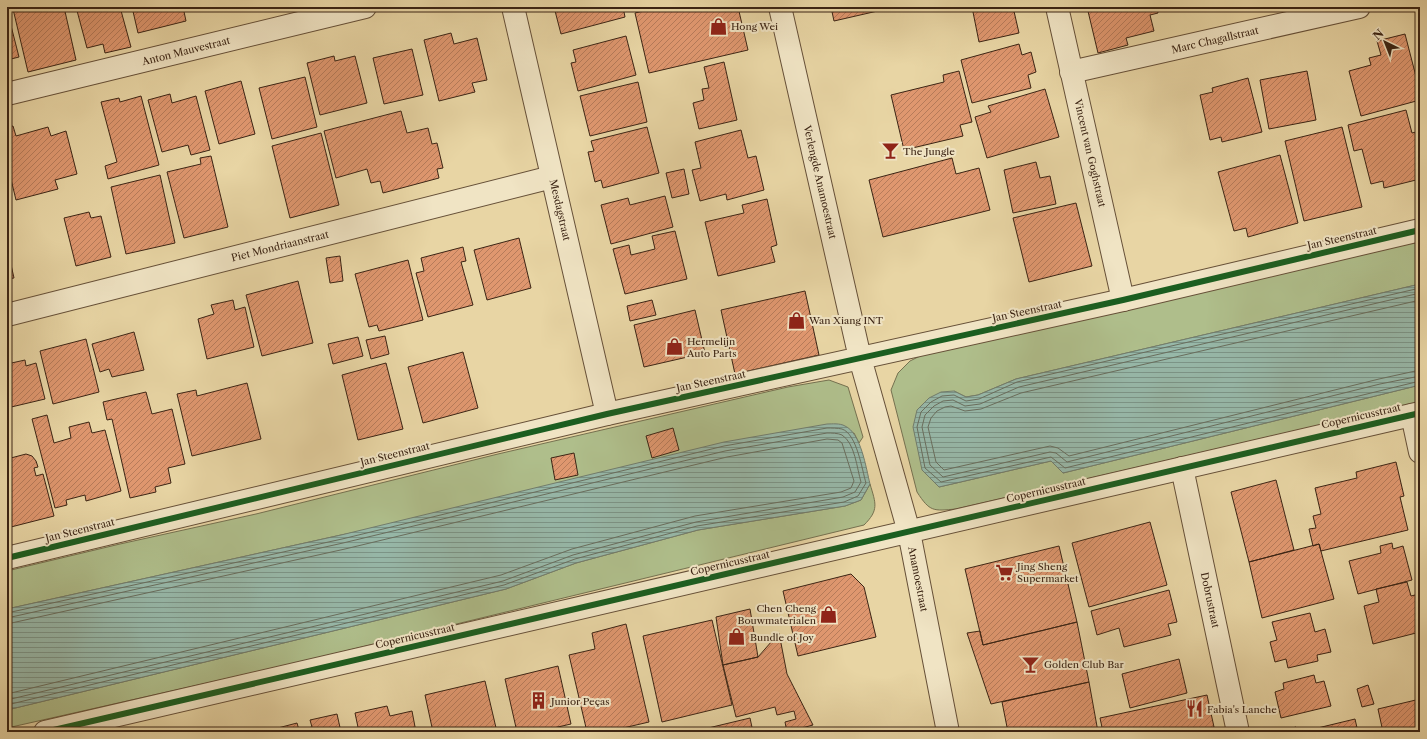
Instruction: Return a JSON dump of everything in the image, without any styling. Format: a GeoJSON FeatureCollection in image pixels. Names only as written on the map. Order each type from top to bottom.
{"type":"FeatureCollection","features":[{"type":"Feature","properties":{"kind":"street","name":"Anton Mauvestraat"},"geometry":{"type":"LineString","coordinates":[[7,94],[365,7]]}},
{"type":"Feature","properties":{"kind":"street","name":"Mesdagstraat"},"geometry":{"type":"LineString","coordinates":[[513,7],[607,414]]}},
{"type":"Feature","properties":{"kind":"street","name":"Verlengde Anamoestraat"},"geometry":{"type":"LineString","coordinates":[[780,7],[860,358]]}},
{"type":"Feature","properties":{"kind":"street","name":"Vincent van Goghstraat"},"geometry":{"type":"LineString","coordinates":[[1057,7],[1123,300]]}},
{"type":"Feature","properties":{"kind":"street","name":"Marc Chagallstraat"},"geometry":{"type":"LineString","coordinates":[[1071,72],[1359,7]]}},
{"type":"Feature","properties":{"kind":"street","name":"Piet Mondriaanstraat"},"geometry":{"type":"LineString","coordinates":[[7,315],[552,177]]}},
{"type":"Feature","properties":{"kind":"street","name":"Jan Steenstraat"},"geometry":{"type":"LineString","coordinates":[[7,558],[607,414],[1123,300],[1420,230]]}},
{"type":"Feature","properties":{"kind":"street","name":"Anamoestraat"},"geometry":{"type":"LineString","coordinates":[[860,358],[909,532],[948,732]]}},
{"type":"Feature","properties":{"kind":"street","name":"Copernicusstraat"},"geometry":{"type":"LineString","coordinates":[[45,732],[1416,414]]}},
{"type":"Feature","properties":{"kind":"street"},"geometry":{"type":"LineString","coordinates":[[1416,414],[1420,452]]}},
{"type":"Feature","properties":{"kind":"street","name":"Dobrustraat"},"geometry":{"type":"LineString","coordinates":[[1182,468],[1238,732]]}},
{"type":"Feature","properties":{"kind":"green space"},"geometry":{"type":"Polygon","coordinates":[[[1420,239],[1420,284],[1016,379],[978,395],[966,397],[954,391],[939,487],[1051,461],[1063,473],[1420,385],[1420,402],[956,509],[933,509],[925,503],[917,492],[891,390],[898,373],[910,361],[922,355],[1420,239]]]}},
{"type":"Feature","properties":{"kind":"green space"},"geometry":{"type":"Polygon","coordinates":[[[829,380],[848,387],[863,437],[859,443],[854,433],[341,535],[7,609],[7,571],[256,514],[498,454],[788,387],[829,380]]]}},
{"type":"Feature","properties":{"kind":"green space"},"geometry":{"type":"Polygon","coordinates":[[[870,484],[875,506],[872,515],[864,525],[296,663],[7,728],[7,710],[506,589],[576,563],[698,530],[845,506],[861,500],[870,484]]]}},
{"type":"Feature","properties":{"kind":"water"},"geometry":{"type":"Polygon","coordinates":[[[1420,284],[1420,385],[1063,473],[1051,461],[939,487],[922,470],[913,427],[917,410],[929,398],[941,392],[954,391],[966,397],[978,395],[1016,379],[1420,284]]]}},
{"type":"Feature","properties":{"kind":"water"},"geometry":{"type":"Polygon","coordinates":[[[827,424],[843,425],[851,430],[859,443],[865,460],[870,484],[861,500],[845,506],[698,530],[576,563],[506,589],[7,710],[7,609],[341,535],[724,442],[827,424]]]}},
{"type":"Feature","properties":{"kind":"building"},"geometry":{"type":"Polygon","coordinates":[[[20,7],[64,7],[76,60],[28,72],[13,9],[20,7]]]}},
{"type":"Feature","properties":{"kind":"building"},"geometry":{"type":"Polygon","coordinates":[[[76,7],[120,7],[131,47],[105,53],[103,44],[87,48],[76,7]]]}},
{"type":"Feature","properties":{"kind":"building"},"geometry":{"type":"Polygon","coordinates":[[[132,7],[183,7],[186,21],[138,33],[132,7]]]}},
{"type":"Feature","properties":{"kind":"building"},"geometry":{"type":"Polygon","coordinates":[[[554,7],[623,7],[625,17],[561,34],[554,7]]]}},
{"type":"Feature","properties":{"kind":"building"},"geometry":{"type":"Polygon","coordinates":[[[660,7],[738,7],[748,50],[649,73],[635,13],[660,7]]]}},
{"type":"Feature","properties":{"kind":"building"},"geometry":{"type":"Polygon","coordinates":[[[831,7],[895,7],[834,21],[831,7]]]}},
{"type":"Feature","properties":{"kind":"building"},"geometry":{"type":"Polygon","coordinates":[[[972,7],[1013,7],[1019,33],[979,42],[972,7]]]}},
{"type":"Feature","properties":{"kind":"building"},"geometry":{"type":"Polygon","coordinates":[[[1087,7],[1157,7],[1158,13],[1150,15],[1154,31],[1126,38],[1128,45],[1098,53],[1087,7]]]}},
{"type":"Feature","properties":{"kind":"building"},"geometry":{"type":"Polygon","coordinates":[[[7,10],[19,57],[7,60],[7,10]]]}},
{"type":"Feature","properties":{"kind":"building"},"geometry":{"type":"Polygon","coordinates":[[[451,33],[454,44],[477,38],[487,80],[472,83],[475,92],[439,101],[424,40],[451,33]]]}},
{"type":"Feature","properties":{"kind":"building"},"geometry":{"type":"Polygon","coordinates":[[[1405,34],[1420,92],[1420,100],[1361,116],[1349,71],[1371,65],[1369,58],[1381,55],[1377,41],[1405,34]]]}},
{"type":"Feature","properties":{"kind":"building"},"geometry":{"type":"Polygon","coordinates":[[[626,36],[636,75],[578,91],[571,63],[576,62],[573,50],[626,36]]]}},
{"type":"Feature","properties":{"kind":"building"},"geometry":{"type":"Polygon","coordinates":[[[1420,36],[1420,54],[1416,37],[1420,36]]]}},
{"type":"Feature","properties":{"kind":"building"},"geometry":{"type":"Polygon","coordinates":[[[1019,44],[1022,55],[1031,52],[1036,72],[1028,75],[1031,88],[972,103],[961,60],[1019,44]]]}},
{"type":"Feature","properties":{"kind":"building"},"geometry":{"type":"Polygon","coordinates":[[[412,49],[423,95],[384,104],[373,58],[412,49]]]}},
{"type":"Feature","properties":{"kind":"building"},"geometry":{"type":"Polygon","coordinates":[[[334,56],[335,61],[355,56],[367,103],[320,115],[307,63],[334,56]]]}},
{"type":"Feature","properties":{"kind":"building"},"geometry":{"type":"Polygon","coordinates":[[[724,62],[737,120],[699,129],[693,103],[704,100],[702,89],[709,88],[704,67],[724,62]]]}},
{"type":"Feature","properties":{"kind":"building"},"geometry":{"type":"Polygon","coordinates":[[[959,71],[972,122],[960,125],[963,136],[904,150],[891,95],[944,82],[943,75],[959,71]]]}},
{"type":"Feature","properties":{"kind":"building"},"geometry":{"type":"Polygon","coordinates":[[[1307,71],[1316,120],[1269,129],[1260,80],[1307,71]]]}},
{"type":"Feature","properties":{"kind":"building"},"geometry":{"type":"Polygon","coordinates":[[[305,77],[317,127],[272,139],[259,88],[305,77]]]}},
{"type":"Feature","properties":{"kind":"building"},"geometry":{"type":"Polygon","coordinates":[[[1248,78],[1262,132],[1222,142],[1221,137],[1210,140],[1200,95],[1213,92],[1212,88],[1248,78]]]}},
{"type":"Feature","properties":{"kind":"building"},"geometry":{"type":"Polygon","coordinates":[[[241,81],[255,134],[219,144],[205,91],[241,81]]]}},
{"type":"Feature","properties":{"kind":"building"},"geometry":{"type":"Polygon","coordinates":[[[638,82],[647,122],[590,136],[580,96],[638,82]]]}},
{"type":"Feature","properties":{"kind":"building"},"geometry":{"type":"Polygon","coordinates":[[[1045,89],[1059,137],[987,158],[975,117],[991,112],[988,106],[1045,89]]]}},
{"type":"Feature","properties":{"kind":"building"},"geometry":{"type":"Polygon","coordinates":[[[170,94],[172,103],[196,96],[210,150],[191,155],[188,145],[162,152],[148,100],[170,94]]]}},
{"type":"Feature","properties":{"kind":"building"},"geometry":{"type":"Polygon","coordinates":[[[141,96],[159,165],[108,179],[105,166],[117,162],[101,102],[119,98],[120,102],[141,96]]]}},
{"type":"Feature","properties":{"kind":"building"},"geometry":{"type":"Polygon","coordinates":[[[1406,110],[1412,133],[1420,131],[1420,179],[1384,188],[1383,181],[1371,184],[1362,149],[1354,151],[1348,125],[1406,110]]]}},
{"type":"Feature","properties":{"kind":"building"},"geometry":{"type":"Polygon","coordinates":[[[401,111],[407,133],[428,128],[432,144],[437,143],[443,168],[437,169],[439,178],[383,193],[380,181],[371,183],[367,169],[336,178],[324,131],[401,111]]]}},
{"type":"Feature","properties":{"kind":"building"},"geometry":{"type":"Polygon","coordinates":[[[13,126],[16,136],[48,127],[51,136],[66,131],[77,174],[55,180],[58,189],[16,200],[9,171],[7,171],[7,127],[13,126]]]}},
{"type":"Feature","properties":{"kind":"building"},"geometry":{"type":"Polygon","coordinates":[[[647,127],[659,173],[603,188],[601,180],[595,182],[588,152],[594,151],[591,141],[647,127]]]}},
{"type":"Feature","properties":{"kind":"building"},"geometry":{"type":"Polygon","coordinates":[[[1342,127],[1362,207],[1304,221],[1285,141],[1342,127]]]}},
{"type":"Feature","properties":{"kind":"building"},"geometry":{"type":"Polygon","coordinates":[[[741,130],[748,158],[756,156],[764,190],[727,200],[726,194],[700,201],[692,170],[701,168],[695,142],[741,130]]]}},
{"type":"Feature","properties":{"kind":"building"},"geometry":{"type":"Polygon","coordinates":[[[321,133],[339,205],[290,218],[272,146],[321,133]]]}},
{"type":"Feature","properties":{"kind":"building"},"geometry":{"type":"Polygon","coordinates":[[[1280,155],[1298,223],[1248,237],[1246,228],[1234,231],[1218,172],[1280,155]]]}},
{"type":"Feature","properties":{"kind":"building"},"geometry":{"type":"Polygon","coordinates":[[[211,156],[228,227],[184,238],[167,172],[201,164],[200,158],[211,156]]]}},
{"type":"Feature","properties":{"kind":"building"},"geometry":{"type":"Polygon","coordinates":[[[952,158],[956,174],[979,168],[990,210],[883,237],[869,180],[952,158]]]}},
{"type":"Feature","properties":{"kind":"building"},"geometry":{"type":"Polygon","coordinates":[[[1036,162],[1040,178],[1050,176],[1056,204],[1013,213],[1004,170],[1036,162]]]}},
{"type":"Feature","properties":{"kind":"building"},"geometry":{"type":"Polygon","coordinates":[[[684,169],[689,194],[672,198],[666,173],[684,169]]]}},
{"type":"Feature","properties":{"kind":"building"},"geometry":{"type":"Polygon","coordinates":[[[160,175],[175,243],[126,254],[111,187],[160,175]]]}},
{"type":"Feature","properties":{"kind":"building"},"geometry":{"type":"Polygon","coordinates":[[[665,196],[673,227],[611,244],[601,205],[628,198],[630,205],[665,196]]]}},
{"type":"Feature","properties":{"kind":"building"},"geometry":{"type":"Polygon","coordinates":[[[767,199],[777,245],[771,247],[775,262],[718,276],[705,222],[744,213],[742,205],[767,199]]]}},
{"type":"Feature","properties":{"kind":"building"},"geometry":{"type":"Polygon","coordinates":[[[1076,203],[1092,266],[1029,282],[1013,218],[1076,203]]]}},
{"type":"Feature","properties":{"kind":"building"},"geometry":{"type":"Polygon","coordinates":[[[89,212],[91,218],[101,216],[111,257],[76,266],[64,218],[89,212]]]}},
{"type":"Feature","properties":{"kind":"building"},"geometry":{"type":"Polygon","coordinates":[[[675,231],[687,279],[625,294],[613,249],[629,245],[631,255],[655,249],[652,236],[675,231]]]}},
{"type":"Feature","properties":{"kind":"building"},"geometry":{"type":"Polygon","coordinates":[[[519,238],[531,288],[487,300],[474,250],[519,238]]]}},
{"type":"Feature","properties":{"kind":"building"},"geometry":{"type":"Polygon","coordinates":[[[7,247],[14,278],[7,279],[7,247]]]}},
{"type":"Feature","properties":{"kind":"building"},"geometry":{"type":"Polygon","coordinates":[[[463,247],[466,261],[461,262],[473,305],[428,317],[416,273],[424,271],[421,258],[463,247]]]}},
{"type":"Feature","properties":{"kind":"building"},"geometry":{"type":"Polygon","coordinates":[[[340,256],[343,281],[330,283],[326,258],[340,256]]]}},
{"type":"Feature","properties":{"kind":"building"},"geometry":{"type":"Polygon","coordinates":[[[408,260],[423,320],[379,331],[377,325],[369,327],[355,274],[408,260]]]}},
{"type":"Feature","properties":{"kind":"building"},"geometry":{"type":"Polygon","coordinates":[[[298,281],[313,343],[262,356],[246,295],[298,281]]]}},
{"type":"Feature","properties":{"kind":"building"},"geometry":{"type":"Polygon","coordinates":[[[805,291],[819,355],[735,374],[721,310],[805,291]]]}},
{"type":"Feature","properties":{"kind":"building"},"geometry":{"type":"Polygon","coordinates":[[[233,300],[235,310],[245,307],[254,347],[207,359],[198,319],[214,314],[211,305],[233,300]]]}},
{"type":"Feature","properties":{"kind":"building"},"geometry":{"type":"Polygon","coordinates":[[[652,300],[656,315],[630,321],[627,306],[652,300]]]}},
{"type":"Feature","properties":{"kind":"building"},"geometry":{"type":"Polygon","coordinates":[[[695,310],[705,353],[644,367],[634,325],[695,310]]]}},
{"type":"Feature","properties":{"kind":"building"},"geometry":{"type":"Polygon","coordinates":[[[134,332],[144,370],[112,377],[109,369],[100,372],[92,344],[134,332]]]}},
{"type":"Feature","properties":{"kind":"building"},"geometry":{"type":"Polygon","coordinates":[[[385,336],[389,354],[371,359],[366,340],[385,336]]]}},
{"type":"Feature","properties":{"kind":"building"},"geometry":{"type":"Polygon","coordinates":[[[358,337],[363,356],[333,364],[328,344],[358,337]]]}},
{"type":"Feature","properties":{"kind":"building"},"geometry":{"type":"Polygon","coordinates":[[[86,339],[99,392],[53,404],[40,351],[86,339]]]}},
{"type":"Feature","properties":{"kind":"building"},"geometry":{"type":"Polygon","coordinates":[[[463,352],[478,408],[423,423],[408,367],[463,352]]]}},
{"type":"Feature","properties":{"kind":"building"},"geometry":{"type":"Polygon","coordinates":[[[25,360],[26,366],[36,363],[45,399],[7,408],[7,364],[25,360]]]}},
{"type":"Feature","properties":{"kind":"building"},"geometry":{"type":"Polygon","coordinates":[[[386,363],[403,429],[358,440],[342,375],[386,363]]]}},
{"type":"Feature","properties":{"kind":"building"},"geometry":{"type":"Polygon","coordinates":[[[247,383],[261,439],[192,456],[177,394],[196,390],[197,396],[247,383]]]}},
{"type":"Feature","properties":{"kind":"building"},"geometry":{"type":"Polygon","coordinates":[[[146,392],[152,414],[172,409],[185,464],[168,468],[171,483],[155,487],[156,492],[130,498],[112,419],[107,420],[103,402],[146,392]]]}},
{"type":"Feature","properties":{"kind":"building"},"geometry":{"type":"Polygon","coordinates":[[[47,415],[54,443],[71,438],[69,427],[89,422],[92,433],[105,430],[121,491],[86,501],[85,495],[66,500],[67,505],[55,508],[32,419],[47,415]]]}},
{"type":"Feature","properties":{"kind":"building"},"geometry":{"type":"Polygon","coordinates":[[[673,428],[679,450],[652,458],[646,436],[673,428]]]}},
{"type":"Feature","properties":{"kind":"building"},"geometry":{"type":"Polygon","coordinates":[[[574,453],[578,475],[555,480],[551,458],[574,453]]]}},
{"type":"Feature","properties":{"kind":"building"},"geometry":{"type":"Polygon","coordinates":[[[26,454],[32,456],[36,461],[38,467],[34,468],[36,476],[43,474],[54,516],[7,528],[7,459],[26,454]]]}},
{"type":"Feature","properties":{"kind":"building"},"geometry":{"type":"Polygon","coordinates":[[[1396,462],[1404,496],[1400,497],[1408,530],[1321,551],[1319,544],[1313,546],[1309,529],[1316,528],[1313,516],[1321,514],[1315,488],[1357,478],[1356,472],[1396,462]]]}},
{"type":"Feature","properties":{"kind":"building"},"geometry":{"type":"Polygon","coordinates":[[[1276,480],[1294,550],[1249,562],[1231,492],[1276,480]]]}},
{"type":"Feature","properties":{"kind":"building"},"geometry":{"type":"Polygon","coordinates":[[[1150,522],[1167,585],[1089,607],[1072,543],[1150,522]]]}},
{"type":"Feature","properties":{"kind":"building"},"geometry":{"type":"Polygon","coordinates":[[[1392,543],[1393,549],[1403,546],[1412,580],[1358,594],[1349,561],[1381,553],[1380,546],[1392,543]]]}},
{"type":"Feature","properties":{"kind":"building"},"geometry":{"type":"Polygon","coordinates":[[[1319,544],[1334,599],[1262,618],[1249,562],[1319,544]]]}},
{"type":"Feature","properties":{"kind":"building"},"geometry":{"type":"Polygon","coordinates":[[[1059,546],[1077,622],[983,645],[965,569],[1059,546]]]}},
{"type":"Feature","properties":{"kind":"building","name":"Chen Cheng Bouwmaterialen"},"geometry":{"type":"Polygon","coordinates":[[[851,574],[864,587],[876,637],[798,656],[783,591],[851,574]]]}},
{"type":"Feature","properties":{"kind":"building"},"geometry":{"type":"Polygon","coordinates":[[[1407,582],[1411,596],[1419,594],[1420,632],[1373,644],[1364,606],[1379,602],[1376,589],[1407,582]]]}},
{"type":"Feature","properties":{"kind":"building"},"geometry":{"type":"Polygon","coordinates":[[[1169,590],[1177,622],[1168,624],[1171,635],[1124,647],[1119,628],[1097,635],[1091,611],[1169,590]]]}},
{"type":"Feature","properties":{"kind":"building","name":"Bundle of Joy"},"geometry":{"type":"Polygon","coordinates":[[[750,609],[758,657],[723,665],[716,617],[750,609]]]}},
{"type":"Feature","properties":{"kind":"building"},"geometry":{"type":"Polygon","coordinates":[[[1310,613],[1315,632],[1325,629],[1331,652],[1317,655],[1318,661],[1288,668],[1286,659],[1275,662],[1270,642],[1277,640],[1272,622],[1310,613]]]}},
{"type":"Feature","properties":{"kind":"building"},"geometry":{"type":"Polygon","coordinates":[[[712,620],[732,705],[662,722],[643,636],[712,620]]]}},
{"type":"Feature","properties":{"kind":"building","name":"Golden Club Bar"},"geometry":{"type":"Polygon","coordinates":[[[1077,622],[1089,682],[991,704],[967,633],[980,631],[983,645],[1077,622]]]}},
{"type":"Feature","properties":{"kind":"building"},"geometry":{"type":"Polygon","coordinates":[[[626,624],[649,722],[606,732],[587,732],[569,655],[595,649],[592,633],[626,624]]]}},
{"type":"Feature","properties":{"kind":"building"},"geometry":{"type":"Polygon","coordinates":[[[779,633],[787,674],[813,725],[787,732],[785,722],[796,719],[794,711],[777,715],[775,707],[736,717],[723,665],[758,657],[779,633]]]}},
{"type":"Feature","properties":{"kind":"building"},"geometry":{"type":"Polygon","coordinates":[[[1179,659],[1187,693],[1130,708],[1122,674],[1179,659]]]}},
{"type":"Feature","properties":{"kind":"building","name":"Junior Peças"},"geometry":{"type":"Polygon","coordinates":[[[558,666],[571,724],[536,732],[517,732],[505,679],[558,666]]]}},
{"type":"Feature","properties":{"kind":"building"},"geometry":{"type":"Polygon","coordinates":[[[1314,675],[1316,683],[1324,681],[1331,706],[1281,718],[1275,692],[1284,689],[1283,683],[1314,675]]]}},
{"type":"Feature","properties":{"kind":"building"},"geometry":{"type":"Polygon","coordinates":[[[485,681],[497,732],[433,732],[425,695],[485,681]]]}},
{"type":"Feature","properties":{"kind":"building"},"geometry":{"type":"Polygon","coordinates":[[[1089,682],[1098,732],[1008,732],[1002,702],[1089,682]]]}},
{"type":"Feature","properties":{"kind":"building"},"geometry":{"type":"Polygon","coordinates":[[[1368,685],[1374,704],[1362,707],[1357,689],[1368,685]]]}},
{"type":"Feature","properties":{"kind":"building"},"geometry":{"type":"Polygon","coordinates":[[[1207,695],[1214,727],[1197,732],[1103,732],[1100,718],[1207,695]]]}},
{"type":"Feature","properties":{"kind":"building"},"geometry":{"type":"Polygon","coordinates":[[[1420,699],[1420,732],[1383,732],[1378,709],[1420,699]]]}},
{"type":"Feature","properties":{"kind":"building"},"geometry":{"type":"Polygon","coordinates":[[[387,706],[390,716],[412,711],[416,732],[359,732],[355,713],[387,706]]]}},
{"type":"Feature","properties":{"kind":"building"},"geometry":{"type":"Polygon","coordinates":[[[337,714],[341,732],[275,732],[274,729],[297,723],[299,730],[312,727],[310,720],[337,714]]]}},
{"type":"Feature","properties":{"kind":"building"},"geometry":{"type":"Polygon","coordinates":[[[750,718],[753,732],[705,732],[704,729],[750,718]]]}},
{"type":"Feature","properties":{"kind":"building"},"geometry":{"type":"Polygon","coordinates":[[[1355,719],[1358,732],[1301,732],[1355,719]]]}},
{"type":"Feature","properties":{"kind":"building"},"geometry":{"type":"Polygon","coordinates":[[[1296,727],[1297,732],[1277,732],[1296,727]]]}},
{"type":"Feature","properties":{"kind":"cycle path"},"geometry":{"type":"LineString","coordinates":[[7,558],[607,414],[1123,300],[1420,230]]}},
{"type":"Feature","properties":{"kind":"cycle path"},"geometry":{"type":"LineString","coordinates":[[45,732],[1420,413]]}},
{"type":"Feature","properties":{"kind":"place","name":"Hong Wei"},"geometry":{"type":"Point","coordinates":[718,26]}},
{"type":"Feature","properties":{"kind":"place","name":"The Jungle"},"geometry":{"type":"Point","coordinates":[890,151]}},
{"type":"Feature","properties":{"kind":"place","name":"Wan Xiang INT"},"geometry":{"type":"Point","coordinates":[796,320]}},
{"type":"Feature","properties":{"kind":"place","name":"Hermelijn Auto Parts"},"geometry":{"type":"Point","coordinates":[674,347]}},
{"type":"Feature","properties":{"kind":"place","name":"Jing Sheng Supermarket"},"geometry":{"type":"Point","coordinates":[1004,572]}},
{"type":"Feature","properties":{"kind":"place","name":"Chen Cheng Bouwmaterialen"},"geometry":{"type":"Point","coordinates":[829,614]}},
{"type":"Feature","properties":{"kind":"place","name":"Bundle of Joy"},"geometry":{"type":"Point","coordinates":[737,637]}},
{"type":"Feature","properties":{"kind":"place","name":"Golden Club Bar"},"geometry":{"type":"Point","coordinates":[1031,664]}},
{"type":"Feature","properties":{"kind":"place","name":"Junior Peças"},"geometry":{"type":"Point","coordinates":[538,701]}},
{"type":"Feature","properties":{"kind":"place","name":"Fabia's Lanche"},"geometry":{"type":"Point","coordinates":[1194,709]}}]}
